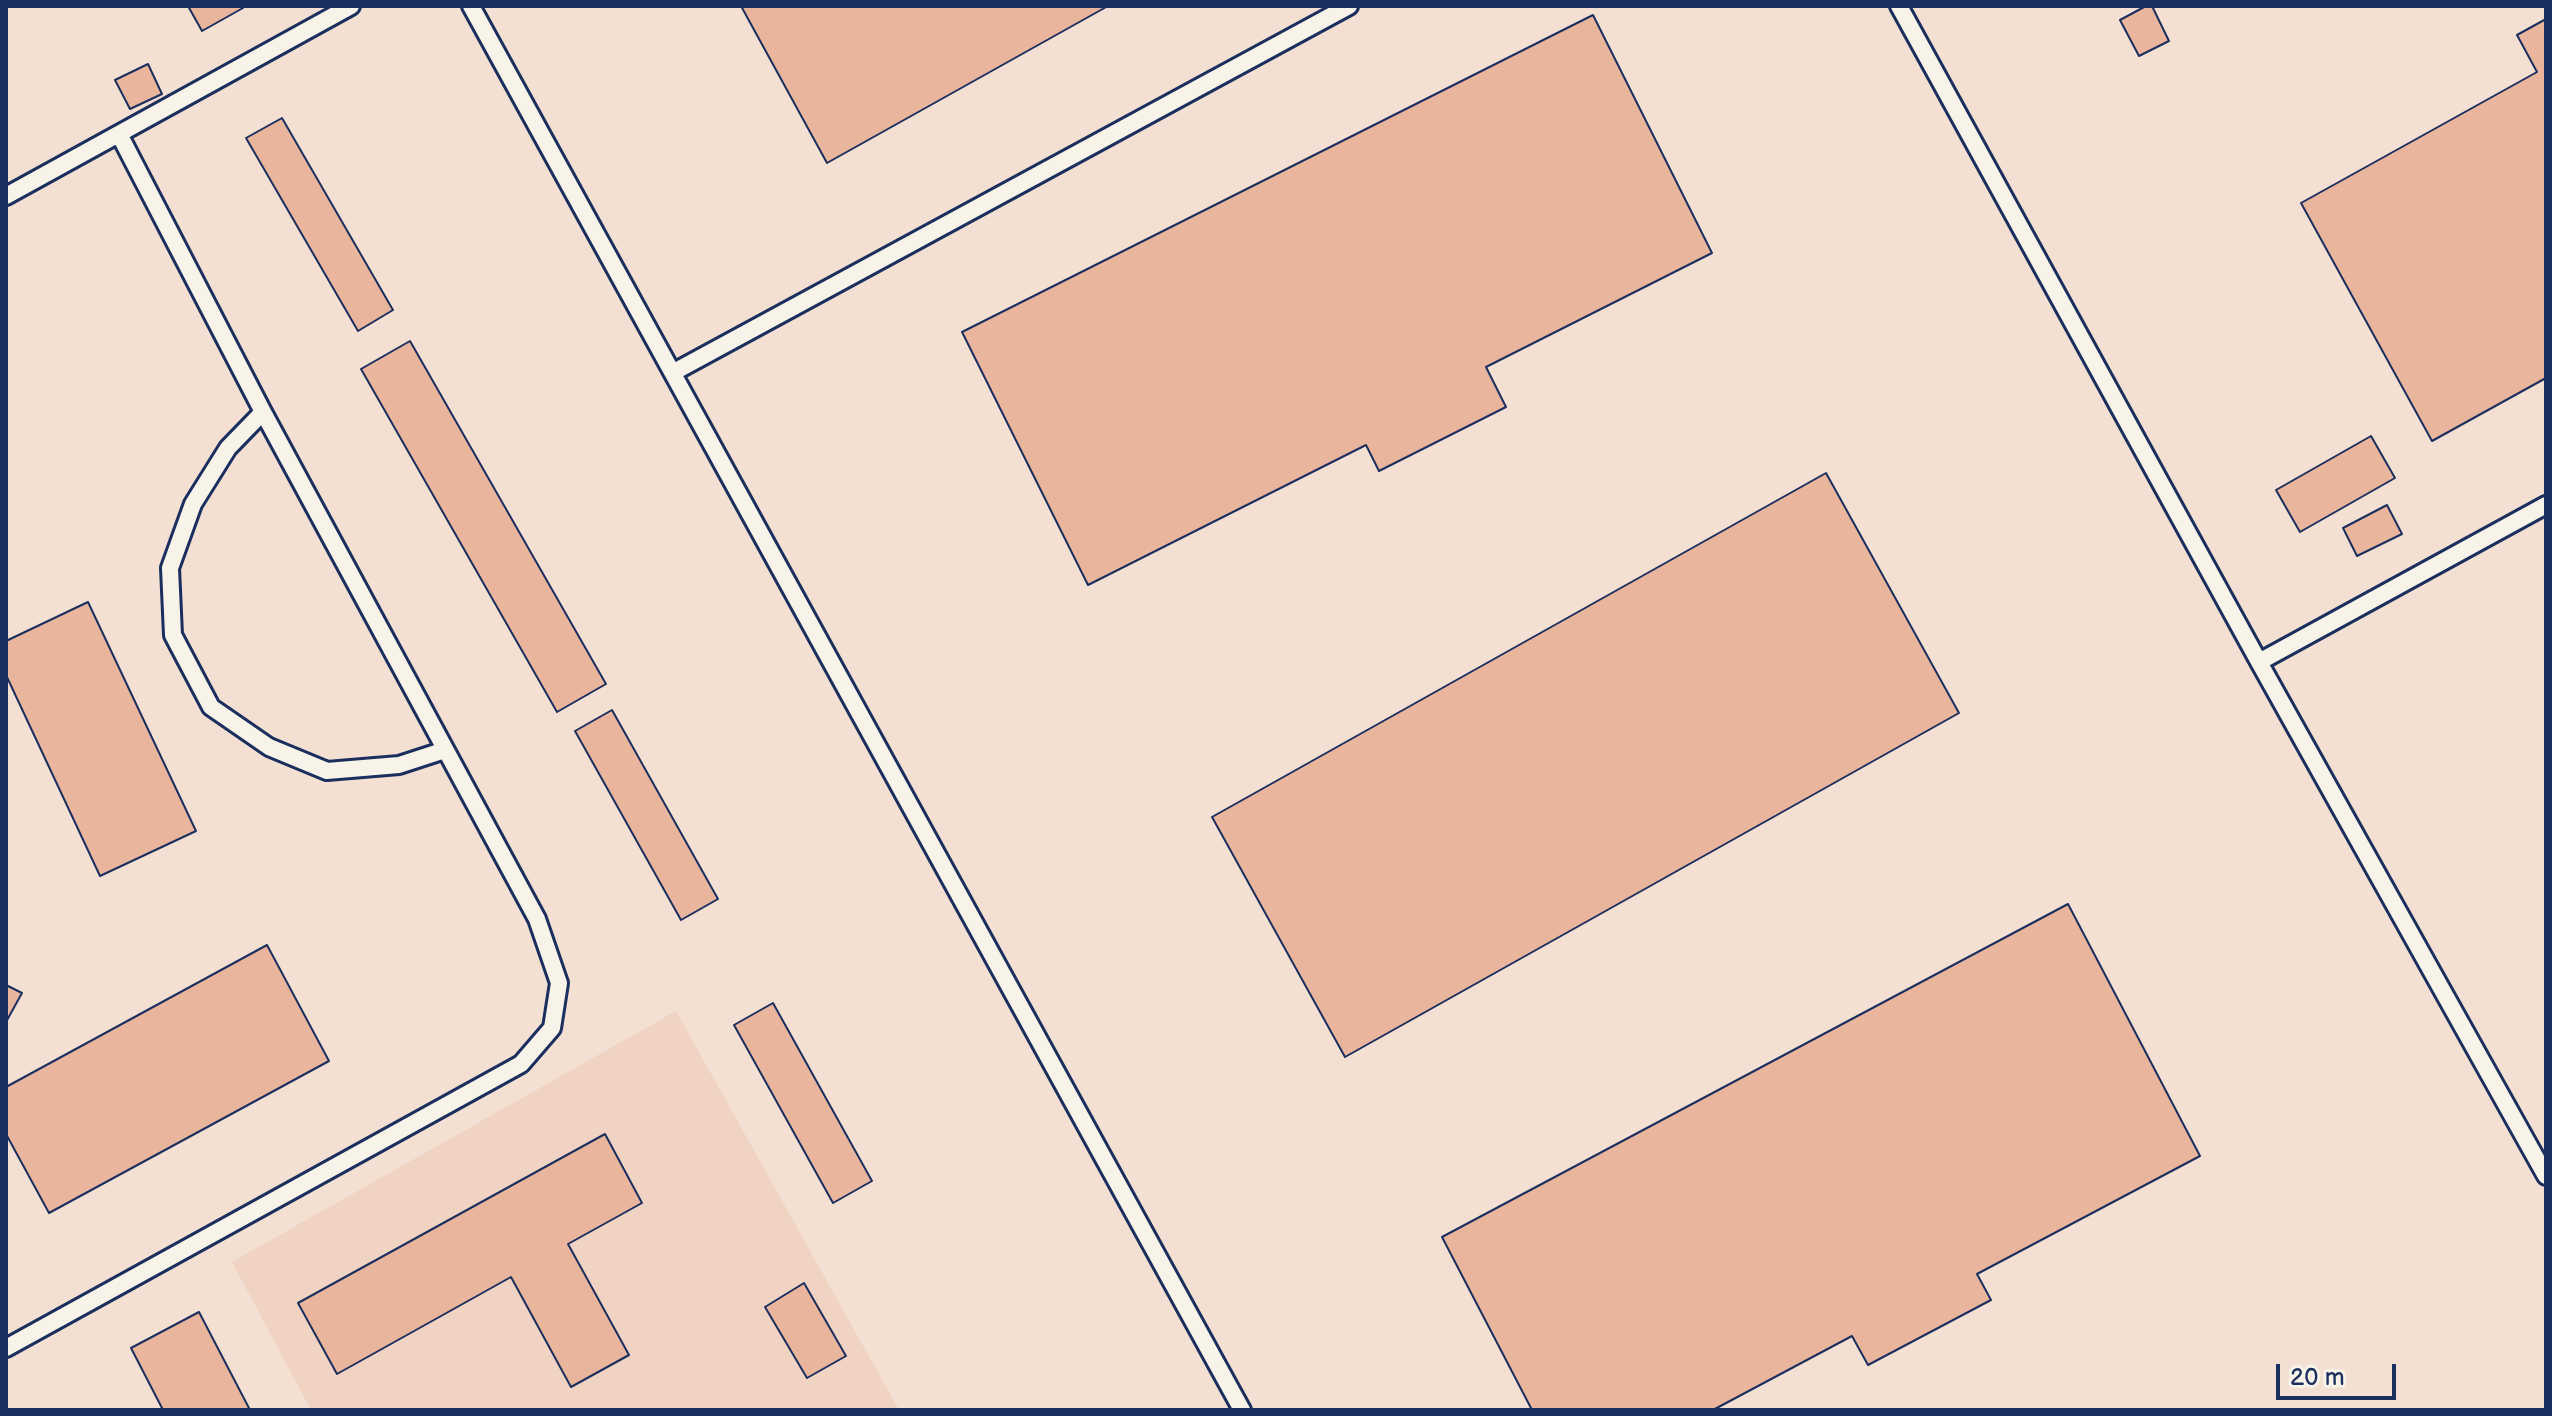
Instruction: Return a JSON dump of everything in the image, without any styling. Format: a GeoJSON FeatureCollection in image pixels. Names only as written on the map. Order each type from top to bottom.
{"type":"FeatureCollection","features":[{"type":"Feature","properties":{"kind":"lane"},"geometry":{"type":"LineString","coordinates":[[6,196],[351,6]]}},
{"type":"Feature","properties":{"kind":"lane"},"geometry":{"type":"LineString","coordinates":[[471,6],[1242,1410]]}},
{"type":"Feature","properties":{"kind":"lane"},"geometry":{"type":"LineString","coordinates":[[674,372],[1349,6]]}},
{"type":"Feature","properties":{"kind":"lane"},"geometry":{"type":"LineString","coordinates":[[1899,6],[2259,662],[2546,1176]]}},
{"type":"Feature","properties":{"kind":"lane"},"geometry":{"type":"LineString","coordinates":[[6,1348],[521,1064],[552,1028],[559,983],[537,919],[263,412],[119,134]]}},
{"type":"Feature","properties":{"kind":"lane"},"geometry":{"type":"LineString","coordinates":[[263,412],[228,448],[193,504],[170,568],[173,635],[211,707],[269,747],[327,771],[399,765],[445,750]]}},
{"type":"Feature","properties":{"kind":"lane"},"geometry":{"type":"LineString","coordinates":[[2259,662],[2546,505]]}},
{"type":"Feature","properties":{"kind":"shaded area"},"geometry":{"type":"Polygon","coordinates":[[[676,1011],[899,1410],[311,1410],[232,1262],[676,1011]]]}},
{"type":"Feature","properties":{"kind":"building"},"geometry":{"type":"Polygon","coordinates":[[[188,6],[243,6],[243,8],[202,31],[188,6]]]}},
{"type":"Feature","properties":{"kind":"building"},"geometry":{"type":"Polygon","coordinates":[[[741,6],[1108,6],[827,163],[741,6]]]}},
{"type":"Feature","properties":{"kind":"building"},"geometry":{"type":"Polygon","coordinates":[[[2146,6],[2152,6],[2169,41],[2139,56],[2120,20],[2146,6]]]}},
{"type":"Feature","properties":{"kind":"building"},"geometry":{"type":"Polygon","coordinates":[[[1593,15],[1712,253],[1486,367],[1506,407],[1379,471],[1366,445],[1088,585],[962,332],[1593,15]]]}},
{"type":"Feature","properties":{"kind":"building"},"geometry":{"type":"Polygon","coordinates":[[[2546,19],[2546,378],[2432,441],[2301,203],[2537,72],[2517,35],[2546,19]]]}},
{"type":"Feature","properties":{"kind":"building"},"geometry":{"type":"Polygon","coordinates":[[[148,64],[162,94],[130,109],[115,80],[148,64]]]}},
{"type":"Feature","properties":{"kind":"building"},"geometry":{"type":"Polygon","coordinates":[[[282,118],[393,310],[358,331],[246,138],[282,118]]]}},
{"type":"Feature","properties":{"kind":"building"},"geometry":{"type":"Polygon","coordinates":[[[410,341],[606,684],[557,712],[361,369],[410,341]]]}},
{"type":"Feature","properties":{"kind":"building"},"geometry":{"type":"Polygon","coordinates":[[[2371,436],[2395,478],[2300,532],[2276,490],[2371,436]]]}},
{"type":"Feature","properties":{"kind":"building"},"geometry":{"type":"Polygon","coordinates":[[[1826,473],[1959,713],[1345,1057],[1212,817],[1826,473]]]}},
{"type":"Feature","properties":{"kind":"building"},"geometry":{"type":"Polygon","coordinates":[[[2387,505],[2402,534],[2357,556],[2343,528],[2387,505]]]}},
{"type":"Feature","properties":{"kind":"building"},"geometry":{"type":"Polygon","coordinates":[[[88,602],[196,831],[100,876],[6,675],[6,641],[88,602]]]}},
{"type":"Feature","properties":{"kind":"building"},"geometry":{"type":"Polygon","coordinates":[[[612,710],[718,899],[681,920],[575,731],[612,710]]]}},
{"type":"Feature","properties":{"kind":"building"},"geometry":{"type":"Polygon","coordinates":[[[2068,904],[2200,1156],[1977,1274],[1991,1300],[1868,1365],[1852,1336],[1713,1410],[1532,1410],[1442,1237],[2068,904]]]}},
{"type":"Feature","properties":{"kind":"building"},"geometry":{"type":"Polygon","coordinates":[[[267,945],[329,1061],[49,1213],[6,1134],[6,1087],[267,945]]]}},
{"type":"Feature","properties":{"kind":"building"},"geometry":{"type":"Polygon","coordinates":[[[6,985],[22,993],[6,1022],[6,985]]]}},
{"type":"Feature","properties":{"kind":"building"},"geometry":{"type":"Polygon","coordinates":[[[773,1003],[872,1181],[833,1203],[734,1025],[773,1003]]]}},
{"type":"Feature","properties":{"kind":"building"},"geometry":{"type":"Polygon","coordinates":[[[605,1134],[642,1203],[568,1244],[629,1355],[571,1387],[511,1277],[337,1374],[298,1303],[605,1134]]]}},
{"type":"Feature","properties":{"kind":"building"},"geometry":{"type":"Polygon","coordinates":[[[804,1283],[846,1356],[807,1378],[765,1307],[804,1283]]]}},
{"type":"Feature","properties":{"kind":"building"},"geometry":{"type":"Polygon","coordinates":[[[199,1312],[250,1410],[163,1410],[131,1348],[199,1312]]]}}]}
